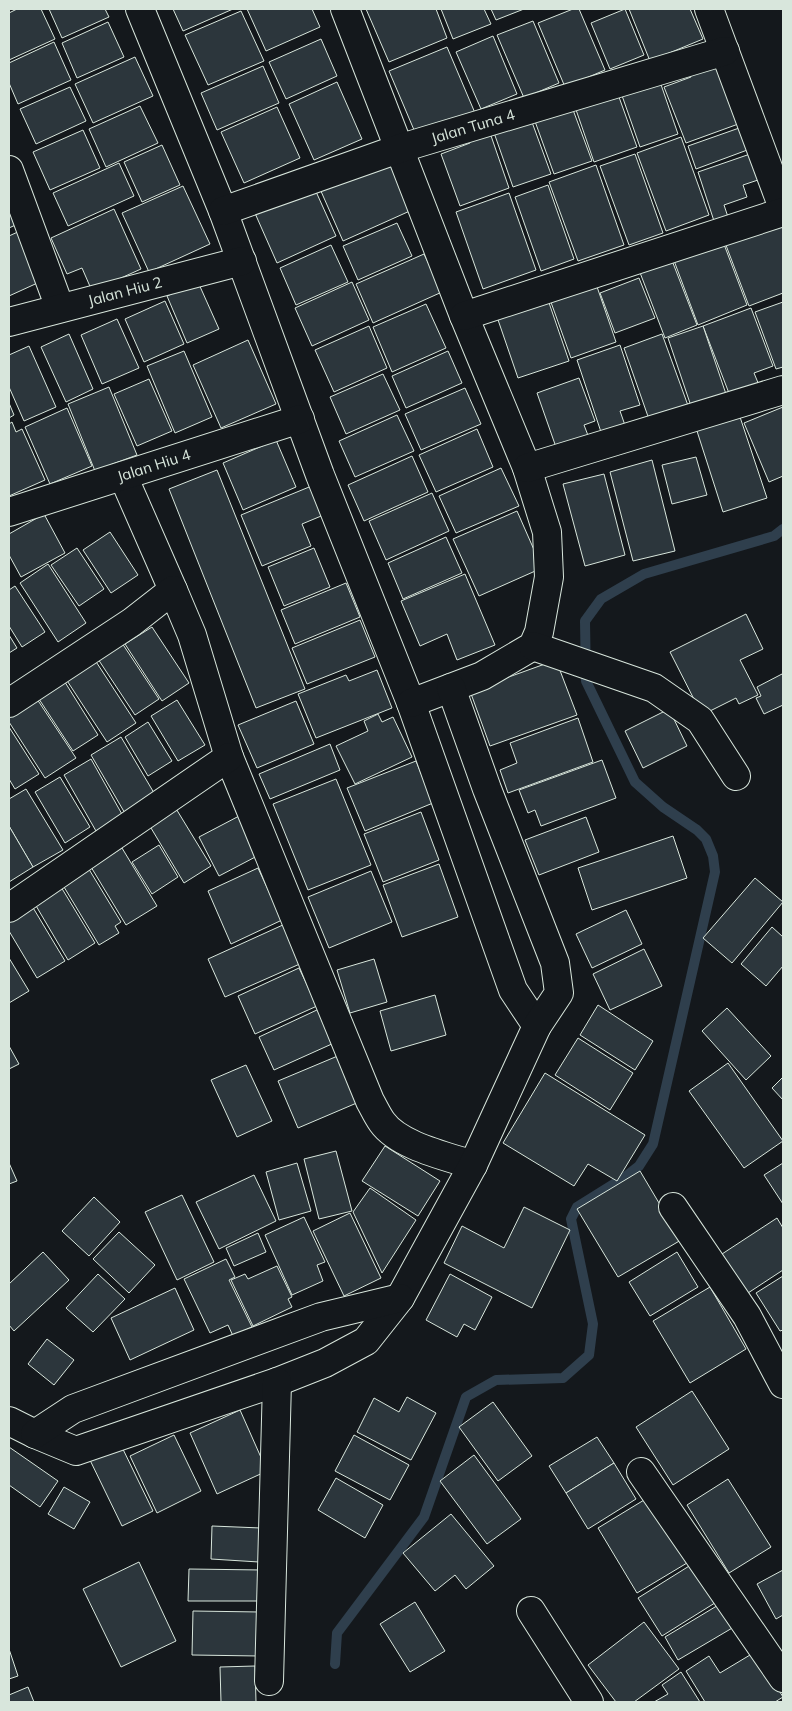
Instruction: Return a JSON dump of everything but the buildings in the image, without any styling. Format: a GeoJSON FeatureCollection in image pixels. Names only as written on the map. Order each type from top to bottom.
{"type":"FeatureCollection","features":[{"type":"Feature","properties":{"kind":"street"},"geometry":{"type":"LineString","coordinates":[[140,9],[223,211],[320,475],[411,703],[513,990],[537,1026]]}},
{"type":"Feature","properties":{"kind":"street"},"geometry":{"type":"LineString","coordinates":[[345,9],[464,316],[527,468],[547,532],[550,577],[539,632],[545,650]]}},
{"type":"Feature","properties":{"kind":"street"},"geometry":{"type":"LineString","coordinates":[[709,9],[783,208]]}},
{"type":"Feature","properties":{"kind":"street","name":"Jalan Tuna 4"},"geometry":{"type":"LineString","coordinates":[[223,211],[398,149],[725,52]]}},
{"type":"Feature","properties":{"kind":"street"},"geometry":{"type":"LineString","coordinates":[[9,170],[60,308]]}},
{"type":"Feature","properties":{"kind":"street"},"geometry":{"type":"LineString","coordinates":[[464,316],[783,212]]}},
{"type":"Feature","properties":{"kind":"street","name":"Jalan Hiu 2"},"geometry":{"type":"LineString","coordinates":[[9,322],[242,261]]}},
{"type":"Feature","properties":{"kind":"street"},"geometry":{"type":"LineString","coordinates":[[527,468],[783,390]]}},
{"type":"Feature","properties":{"kind":"street","name":"Jalan Hiu 4"},"geometry":{"type":"LineString","coordinates":[[9,512],[300,419]]}},
{"type":"Feature","properties":{"kind":"street"},"geometry":{"type":"LineString","coordinates":[[123,476],[192,635],[229,757],[370,1101],[382,1123],[414,1146],[473,1165]]}},
{"type":"Feature","properties":{"kind":"street"},"geometry":{"type":"LineString","coordinates":[[9,703],[132,622],[173,590]]}},
{"type":"Feature","properties":{"kind":"street"},"geometry":{"type":"LineString","coordinates":[[411,703],[545,650],[654,688],[700,720],[736,776]]}},
{"type":"Feature","properties":{"kind":"street"},"geometry":{"type":"LineString","coordinates":[[9,1421],[76,1451],[277,1382],[325,1363],[366,1341],[400,1298],[473,1165],[537,1026],[559,994],[555,963],[487,790],[451,688]]}},
{"type":"Feature","properties":{"kind":"street"},"geometry":{"type":"LineString","coordinates":[[9,908],[229,757]]}},
{"type":"Feature","properties":{"kind":"street"},"geometry":{"type":"LineString","coordinates":[[673,1206],[747,1316],[783,1384]]}},
{"type":"Feature","properties":{"kind":"street"},"geometry":{"type":"LineString","coordinates":[[35,1434],[73,1409],[322,1317],[400,1298]]}},
{"type":"Feature","properties":{"kind":"street"},"geometry":{"type":"LineString","coordinates":[[269,1681],[277,1382]]}},
{"type":"Feature","properties":{"kind":"street"},"geometry":{"type":"LineString","coordinates":[[641,1472],[783,1678]]}},
{"type":"Feature","properties":{"kind":"street"},"geometry":{"type":"LineString","coordinates":[[531,1611],[588,1702]]}},
{"type":"Feature","properties":{"kind":"waterway"},"geometry":{"type":"LineString","coordinates":[[335,1664],[337,1633],[424,1517],[466,1397],[496,1380],[563,1378],[589,1355],[593,1324],[571,1219],[577,1207],[639,1166],[653,1144],[715,872],[713,856],[706,839],[697,830],[663,807],[635,782],[586,681],[585,621],[601,599],[644,574],[774,536],[783,529]]}}]}
